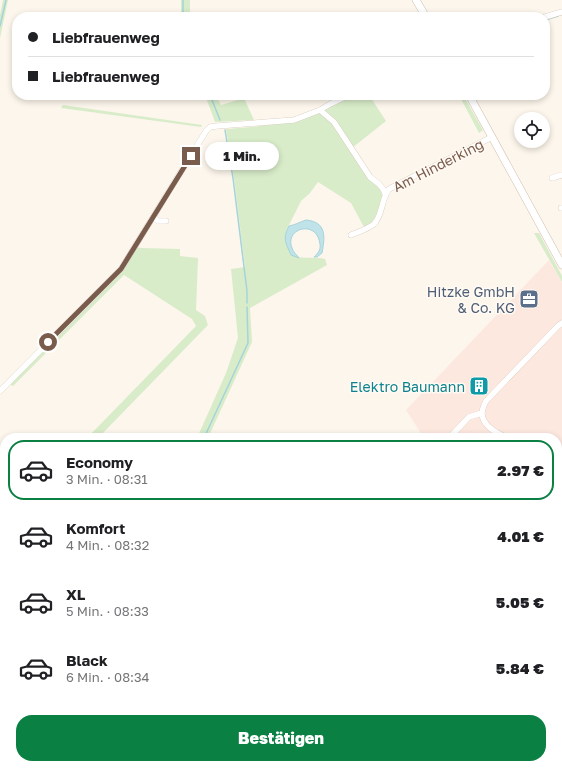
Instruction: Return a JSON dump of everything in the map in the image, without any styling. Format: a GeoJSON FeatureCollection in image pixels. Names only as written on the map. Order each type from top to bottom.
{"type":"FeatureCollection","features":[{"type":"Feature","properties":{"kind":"street"},"geometry":{"type":"LineString","coordinates":[[416,0],[423,12]]}},
{"type":"Feature","properties":{"kind":"street"},"geometry":{"type":"LineString","coordinates":[[550,16],[562,12]]}},
{"type":"Feature","properties":{"kind":"street"},"geometry":{"type":"LineString","coordinates":[[0,391],[121,269],[206,131],[210,127],[294,120],[320,110],[338,100]]}},
{"type":"Feature","properties":{"kind":"street"},"geometry":{"type":"LineString","coordinates":[[472,100],[562,265]]}},
{"type":"Feature","properties":{"kind":"street","name":"Am Hinderking"},"geometry":{"type":"LineString","coordinates":[[320,110],[334,122],[370,177],[383,189],[385,194]]}},
{"type":"Feature","properties":{"kind":"street","name":"Am Hinderking"},"geometry":{"type":"LineString","coordinates":[[351,235],[369,227],[374,223],[378,218],[385,194],[389,189],[492,137]]}},
{"type":"Feature","properties":{"kind":"street"},"geometry":{"type":"LineString","coordinates":[[552,178],[562,175]]}},
{"type":"Feature","properties":{"kind":"street"},"geometry":{"type":"LineString","coordinates":[[153,218],[158,221],[166,221]]}},
{"type":"Feature","properties":{"kind":"street"},"geometry":{"type":"LineString","coordinates":[[496,433],[485,422],[482,413],[486,401],[562,323]]}},
{"type":"Feature","properties":{"kind":"street"},"geometry":{"type":"LineString","coordinates":[[454,433],[469,417],[482,413]]}},
{"type":"Feature","properties":{"kind":"shaded area"},"geometry":{"type":"Polygon","coordinates":[[[549,260],[562,282],[562,433],[421,433],[406,410],[549,260]]]}},
{"type":"Feature","properties":{"kind":"green space"},"geometry":{"type":"Polygon","coordinates":[[[3,0],[8,0],[0,38],[0,15],[3,0]]]}},
{"type":"Feature","properties":{"kind":"green space"},"geometry":{"type":"Polygon","coordinates":[[[181,0],[190,0],[190,12],[181,12],[181,0]]]}},
{"type":"Feature","properties":{"kind":"green space"},"geometry":{"type":"Polygon","coordinates":[[[207,100],[218,100],[221,105],[237,100],[245,100],[254,120],[215,122],[207,100]]]}},
{"type":"Feature","properties":{"kind":"green space"},"geometry":{"type":"Polygon","coordinates":[[[342,100],[372,100],[386,121],[352,148],[335,122],[321,111],[342,100]]]}},
{"type":"Feature","properties":{"kind":"green space"},"geometry":{"type":"Polygon","coordinates":[[[462,100],[466,100],[483,130],[479,133],[462,100]]]}},
{"type":"Feature","properties":{"kind":"green space"},"geometry":{"type":"Polygon","coordinates":[[[63,105],[202,125],[201,127],[61,108],[63,105]]]}},
{"type":"Feature","properties":{"kind":"green space"},"geometry":{"type":"Polygon","coordinates":[[[320,111],[334,123],[385,194],[378,217],[365,229],[351,203],[318,182],[310,193],[301,201],[286,231],[285,240],[291,255],[325,259],[327,265],[250,308],[252,342],[210,433],[199,433],[226,373],[238,338],[231,269],[245,267],[234,178],[226,129],[294,121],[320,111]]]}},
{"type":"Feature","properties":{"kind":"green space"},"geometry":{"type":"Polygon","coordinates":[[[534,233],[539,233],[562,276],[562,282],[534,233]]]}},
{"type":"Feature","properties":{"kind":"green space"},"geometry":{"type":"Polygon","coordinates":[[[136,247],[180,249],[180,256],[198,258],[196,310],[205,316],[208,325],[103,433],[92,433],[196,326],[192,319],[124,275],[13,386],[8,383],[121,270],[136,247]]]}},
{"type":"Feature","properties":{"kind":"water"},"geometry":{"type":"Polygon","coordinates":[[[306,220],[313,221],[318,224],[323,231],[324,241],[322,253],[317,257],[314,257],[320,248],[318,236],[313,231],[302,229],[293,235],[291,241],[294,252],[299,258],[291,255],[285,238],[289,226],[306,220]]]}},
{"type":"Feature","properties":{"kind":"waterway"},"geometry":{"type":"LineString","coordinates":[[0,26],[6,0]]}},
{"type":"Feature","properties":{"kind":"waterway"},"geometry":{"type":"LineString","coordinates":[[183,0],[183,12]]}},
{"type":"Feature","properties":{"kind":"waterway"},"geometry":{"type":"LineString","coordinates":[[550,18],[558,16]]}},
{"type":"Feature","properties":{"kind":"waterway"},"geometry":{"type":"LineString","coordinates":[[212,100],[220,120]]}},
{"type":"Feature","properties":{"kind":"waterway"},"geometry":{"type":"LineString","coordinates":[[225,130],[233,178],[247,291],[247,303]]}},
{"type":"Feature","properties":{"kind":"waterway"},"geometry":{"type":"LineString","coordinates":[[206,433],[248,343],[247,307]]}},
{"type":"Feature","properties":{"kind":"place","name":"Hitzke GmbH & Co. KG"},"geometry":{"type":"Point","coordinates":[529,299]}},
{"type":"Feature","properties":{"kind":"place","name":"Elektro Baumann"},"geometry":{"type":"Point","coordinates":[479,386]}},
{"type":"Feature","properties":{"kind":"route"},"geometry":{"type":"LineString","coordinates":[[48,342],[121,269],[191,156]]}}]}
